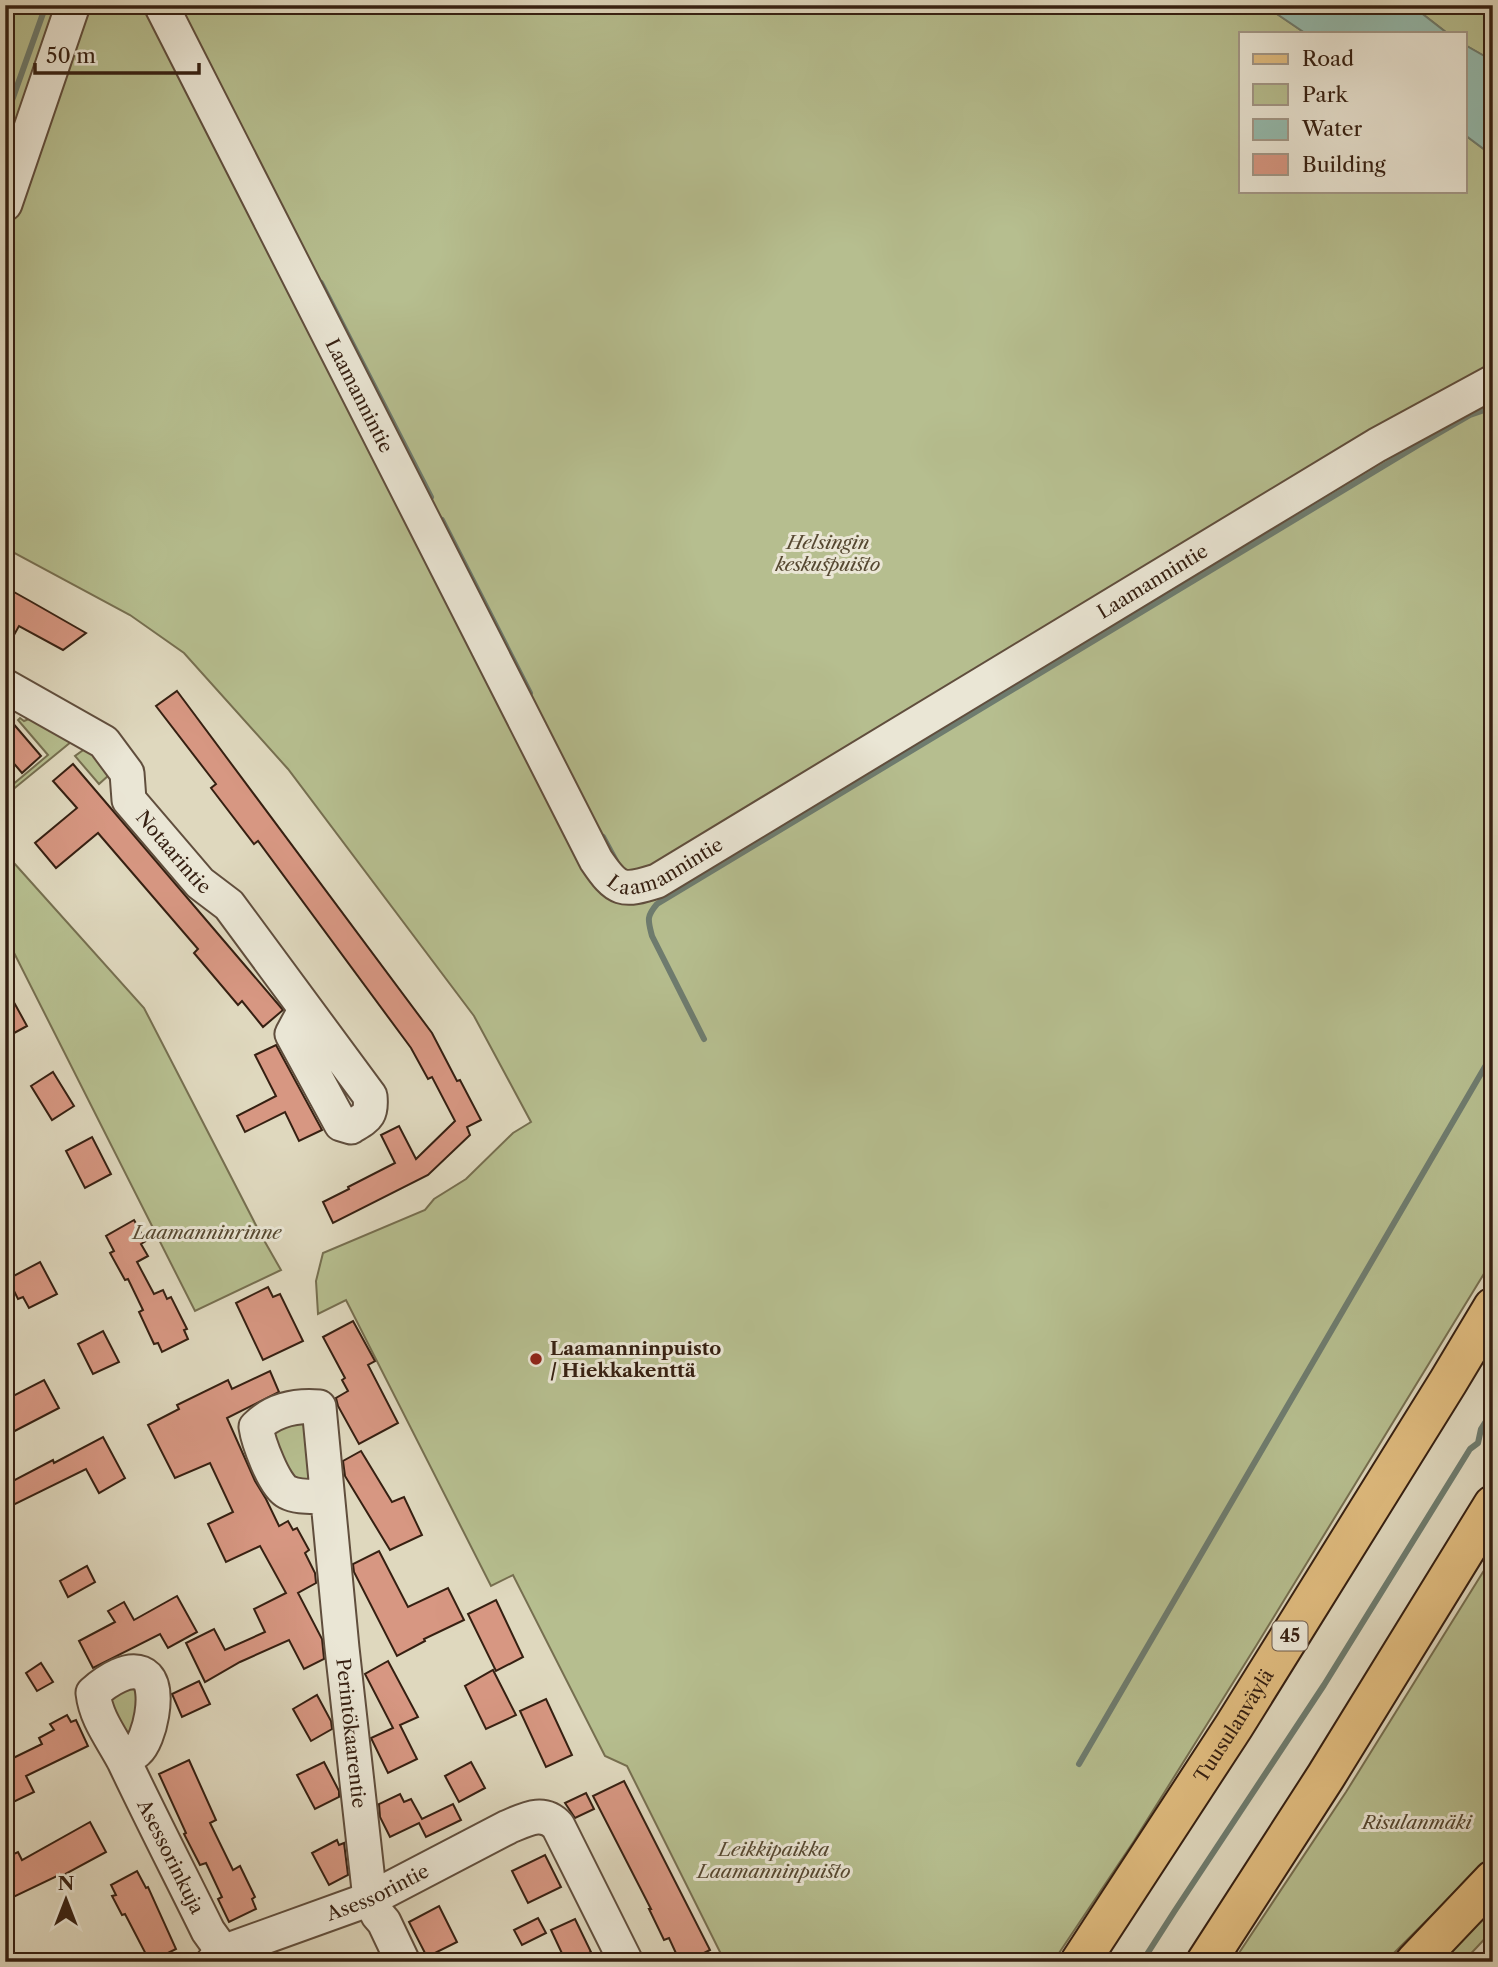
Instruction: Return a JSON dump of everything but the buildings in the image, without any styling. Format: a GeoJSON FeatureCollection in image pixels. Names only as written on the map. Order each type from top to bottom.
{"type":"FeatureCollection","features":[{"type":"Feature","properties":{"kind":"main road","name":"Tuusulanväylä"},"geometry":{"type":"LineString","coordinates":[[1080,1962],[1234,1726],[1493,1307]]}},
{"type":"Feature","properties":{"kind":"main road"},"geometry":{"type":"LineString","coordinates":[[1206,1962],[1326,1776],[1493,1504]]}},
{"type":"Feature","properties":{"kind":"main road"},"geometry":{"type":"LineString","coordinates":[[1415,1962],[1493,1880]]}},
{"type":"Feature","properties":{"kind":"street"},"geometry":{"type":"LineString","coordinates":[[5,204],[73,5]]}},
{"type":"Feature","properties":{"kind":"street","name":"Laamannintie"},"geometry":{"type":"LineString","coordinates":[[162,5],[596,860],[608,878],[621,887],[632,889],[657,881],[1377,445],[1493,382]]}},
{"type":"Feature","properties":{"kind":"street","name":"Notaarintie"},"geometry":{"type":"LineString","coordinates":[[5,686],[104,741],[127,772],[129,800],[200,883],[229,905],[305,1010]]}},
{"type":"Feature","properties":{"kind":"street","name":"Perintökaarentie"},"geometry":{"type":"LineString","coordinates":[[326,1497],[370,1899],[403,1962]]}},
{"type":"Feature","properties":{"kind":"street","name":"Asessorinkuja"},"geometry":{"type":"LineString","coordinates":[[123,1759],[208,1931],[218,1957]]}},
{"type":"Feature","properties":{"kind":"street","name":"Asessorintie"},"geometry":{"type":"LineString","coordinates":[[218,1957],[370,1899],[508,1827],[540,1816],[553,1820],[558,1826],[626,1962]]}},
{"type":"Feature","properties":{"kind":"green space","name":"Helsingin keskuspuisto"},"geometry":{"type":"Polygon","coordinates":[[[5,5],[1259,5],[1304,32],[1239,32],[1239,192],[1466,192],[1466,136],[1493,156],[1493,1259],[1134,1841],[1053,1962],[725,1962],[627,1766],[605,1756],[513,1575],[491,1586],[346,1300],[318,1314],[316,1281],[323,1253],[425,1210],[434,1199],[466,1179],[513,1133],[531,1122],[474,1016],[288,769],[184,653],[130,615],[5,548],[5,5]]]}},
{"type":"Feature","properties":{"kind":"green space"},"geometry":{"type":"Polygon","coordinates":[[[1411,5],[1493,5],[1493,61],[1466,46],[1466,32],[1446,32],[1411,5]]]}},
{"type":"Feature","properties":{"kind":"green space"},"geometry":{"type":"Polygon","coordinates":[[[20,718],[24,721],[31,718],[77,737],[5,796],[5,791],[48,755],[18,720],[20,718]]]}},
{"type":"Feature","properties":{"kind":"green space"},"geometry":{"type":"Polygon","coordinates":[[[93,743],[109,775],[99,784],[75,756],[93,743]]]}},
{"type":"Feature","properties":{"kind":"green space","name":"Laamanninrinne"},"geometry":{"type":"Polygon","coordinates":[[[5,853],[144,1008],[281,1270],[195,1311],[5,935],[5,853]]]}},
{"type":"Feature","properties":{"kind":"green space"},"geometry":{"type":"Polygon","coordinates":[[[298,1420],[304,1424],[316,1476],[298,1488],[267,1433],[298,1420]]]}},
{"type":"Feature","properties":{"kind":"green space","name":"Risulanmäki"},"geometry":{"type":"Polygon","coordinates":[[[1493,1556],[1493,1854],[1385,1962],[1233,1962],[1346,1792],[1493,1556]]]}},
{"type":"Feature","properties":{"kind":"green space"},"geometry":{"type":"Polygon","coordinates":[[[127,1683],[142,1691],[130,1735],[124,1735],[107,1697],[127,1683]]]}},
{"type":"Feature","properties":{"kind":"green space"},"geometry":{"type":"Polygon","coordinates":[[[1493,1906],[1493,1930],[1463,1962],[1438,1962],[1493,1906]]]}},
{"type":"Feature","properties":{"kind":"water"},"geometry":{"type":"Polygon","coordinates":[[[1259,5],[1411,5],[1446,32],[1304,32],[1259,5]]]}},
{"type":"Feature","properties":{"kind":"water"},"geometry":{"type":"Polygon","coordinates":[[[1466,46],[1493,61],[1493,156],[1466,136],[1466,46]]]}},
{"type":"Feature","properties":{"kind":"waterway"},"geometry":{"type":"LineString","coordinates":[[5,120],[46,5]]}},
{"type":"Feature","properties":{"kind":"waterway"},"geometry":{"type":"LineString","coordinates":[[321,283],[431,497]]}},
{"type":"Feature","properties":{"kind":"waterway"},"geometry":{"type":"LineString","coordinates":[[704,1039],[652,936],[649,919],[657,904],[1420,444],[1470,415],[1493,407]]}},
{"type":"Feature","properties":{"kind":"waterway"},"geometry":{"type":"LineString","coordinates":[[442,520],[530,693]]}},
{"type":"Feature","properties":{"kind":"waterway"},"geometry":{"type":"LineString","coordinates":[[603,837],[616,861]]}},
{"type":"Feature","properties":{"kind":"waterway"},"geometry":{"type":"LineString","coordinates":[[1079,1764],[1493,1053]]}},
{"type":"Feature","properties":{"kind":"waterway"},"geometry":{"type":"LineString","coordinates":[[1142,1962],[1324,1685],[1470,1449],[1478,1443],[1481,1429],[1493,1410]]}},
{"type":"Feature","properties":{"kind":"place","name":"Laamanninpuisto / Hiekkakenttä"},"geometry":{"type":"Point","coordinates":[536,1359]}},
{"type":"Feature","properties":{"kind":"park label","name":"Leikkipaikka Laamanninpuisto"},"geometry":{"type":"Point","coordinates":[774,1860]}}]}
